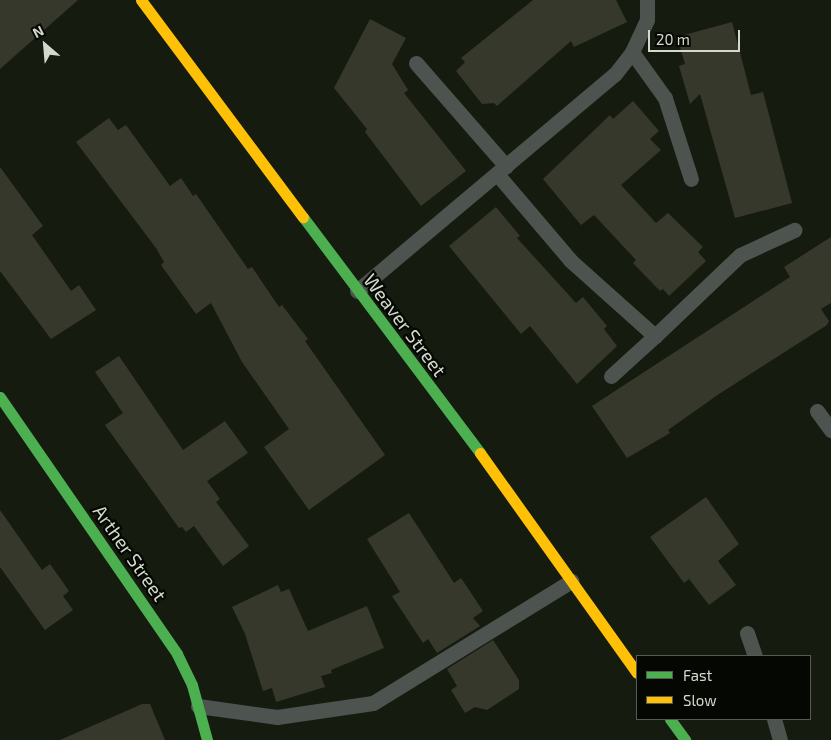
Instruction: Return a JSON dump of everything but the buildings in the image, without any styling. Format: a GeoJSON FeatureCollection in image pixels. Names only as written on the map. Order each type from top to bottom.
{"type":"FeatureCollection","features":[{"type":"Feature","properties":{"kind":"street","name":"Weaver Street"},"geometry":{"type":"LineString","coordinates":[[141,0],[244,134],[636,672]]}},
{"type":"Feature","properties":{"kind":"street","name":"Arther Street"},"geometry":{"type":"LineString","coordinates":[[0,398],[168,640],[192,685],[206,740]]}},
{"type":"Feature","properties":{"kind":"street"},"geometry":{"type":"LineString","coordinates":[[671,720],[685,740]]}},
{"type":"Feature","properties":{"kind":"lane"},"geometry":{"type":"LineString","coordinates":[[358,292],[615,74],[632,52],[647,20],[648,0]]}},
{"type":"Feature","properties":{"kind":"lane"},"geometry":{"type":"LineString","coordinates":[[632,52],[665,98],[679,134],[691,179]]}},
{"type":"Feature","properties":{"kind":"lane"},"geometry":{"type":"LineString","coordinates":[[416,63],[572,261],[655,336]]}},
{"type":"Feature","properties":{"kind":"lane"},"geometry":{"type":"LineString","coordinates":[[611,376],[740,255],[794,230]]}},
{"type":"Feature","properties":{"kind":"lane"},"geometry":{"type":"LineString","coordinates":[[817,411],[831,430]]}},
{"type":"Feature","properties":{"kind":"lane"},"geometry":{"type":"LineString","coordinates":[[198,706],[277,718],[374,703],[571,581]]}},
{"type":"Feature","properties":{"kind":"lane"},"geometry":{"type":"LineString","coordinates":[[747,633],[754,655]]}},
{"type":"Feature","properties":{"kind":"lane"},"geometry":{"type":"LineString","coordinates":[[774,720],[780,740]]}},
{"type":"Feature","properties":{"kind":"traffic: fast"},"geometry":{"type":"LineString","coordinates":[[303,217],[480,453]]}},
{"type":"Feature","properties":{"kind":"traffic: fast"},"geometry":{"type":"LineString","coordinates":[[0,397],[177,654],[192,685],[207,740]]}},
{"type":"Feature","properties":{"kind":"traffic: fast"},"geometry":{"type":"LineString","coordinates":[[671,720],[685,740]]}},
{"type":"Feature","properties":{"kind":"traffic: slow"},"geometry":{"type":"LineString","coordinates":[[141,0],[303,217]]}},
{"type":"Feature","properties":{"kind":"traffic: slow"},"geometry":{"type":"LineString","coordinates":[[480,453],[636,672]]}}]}
